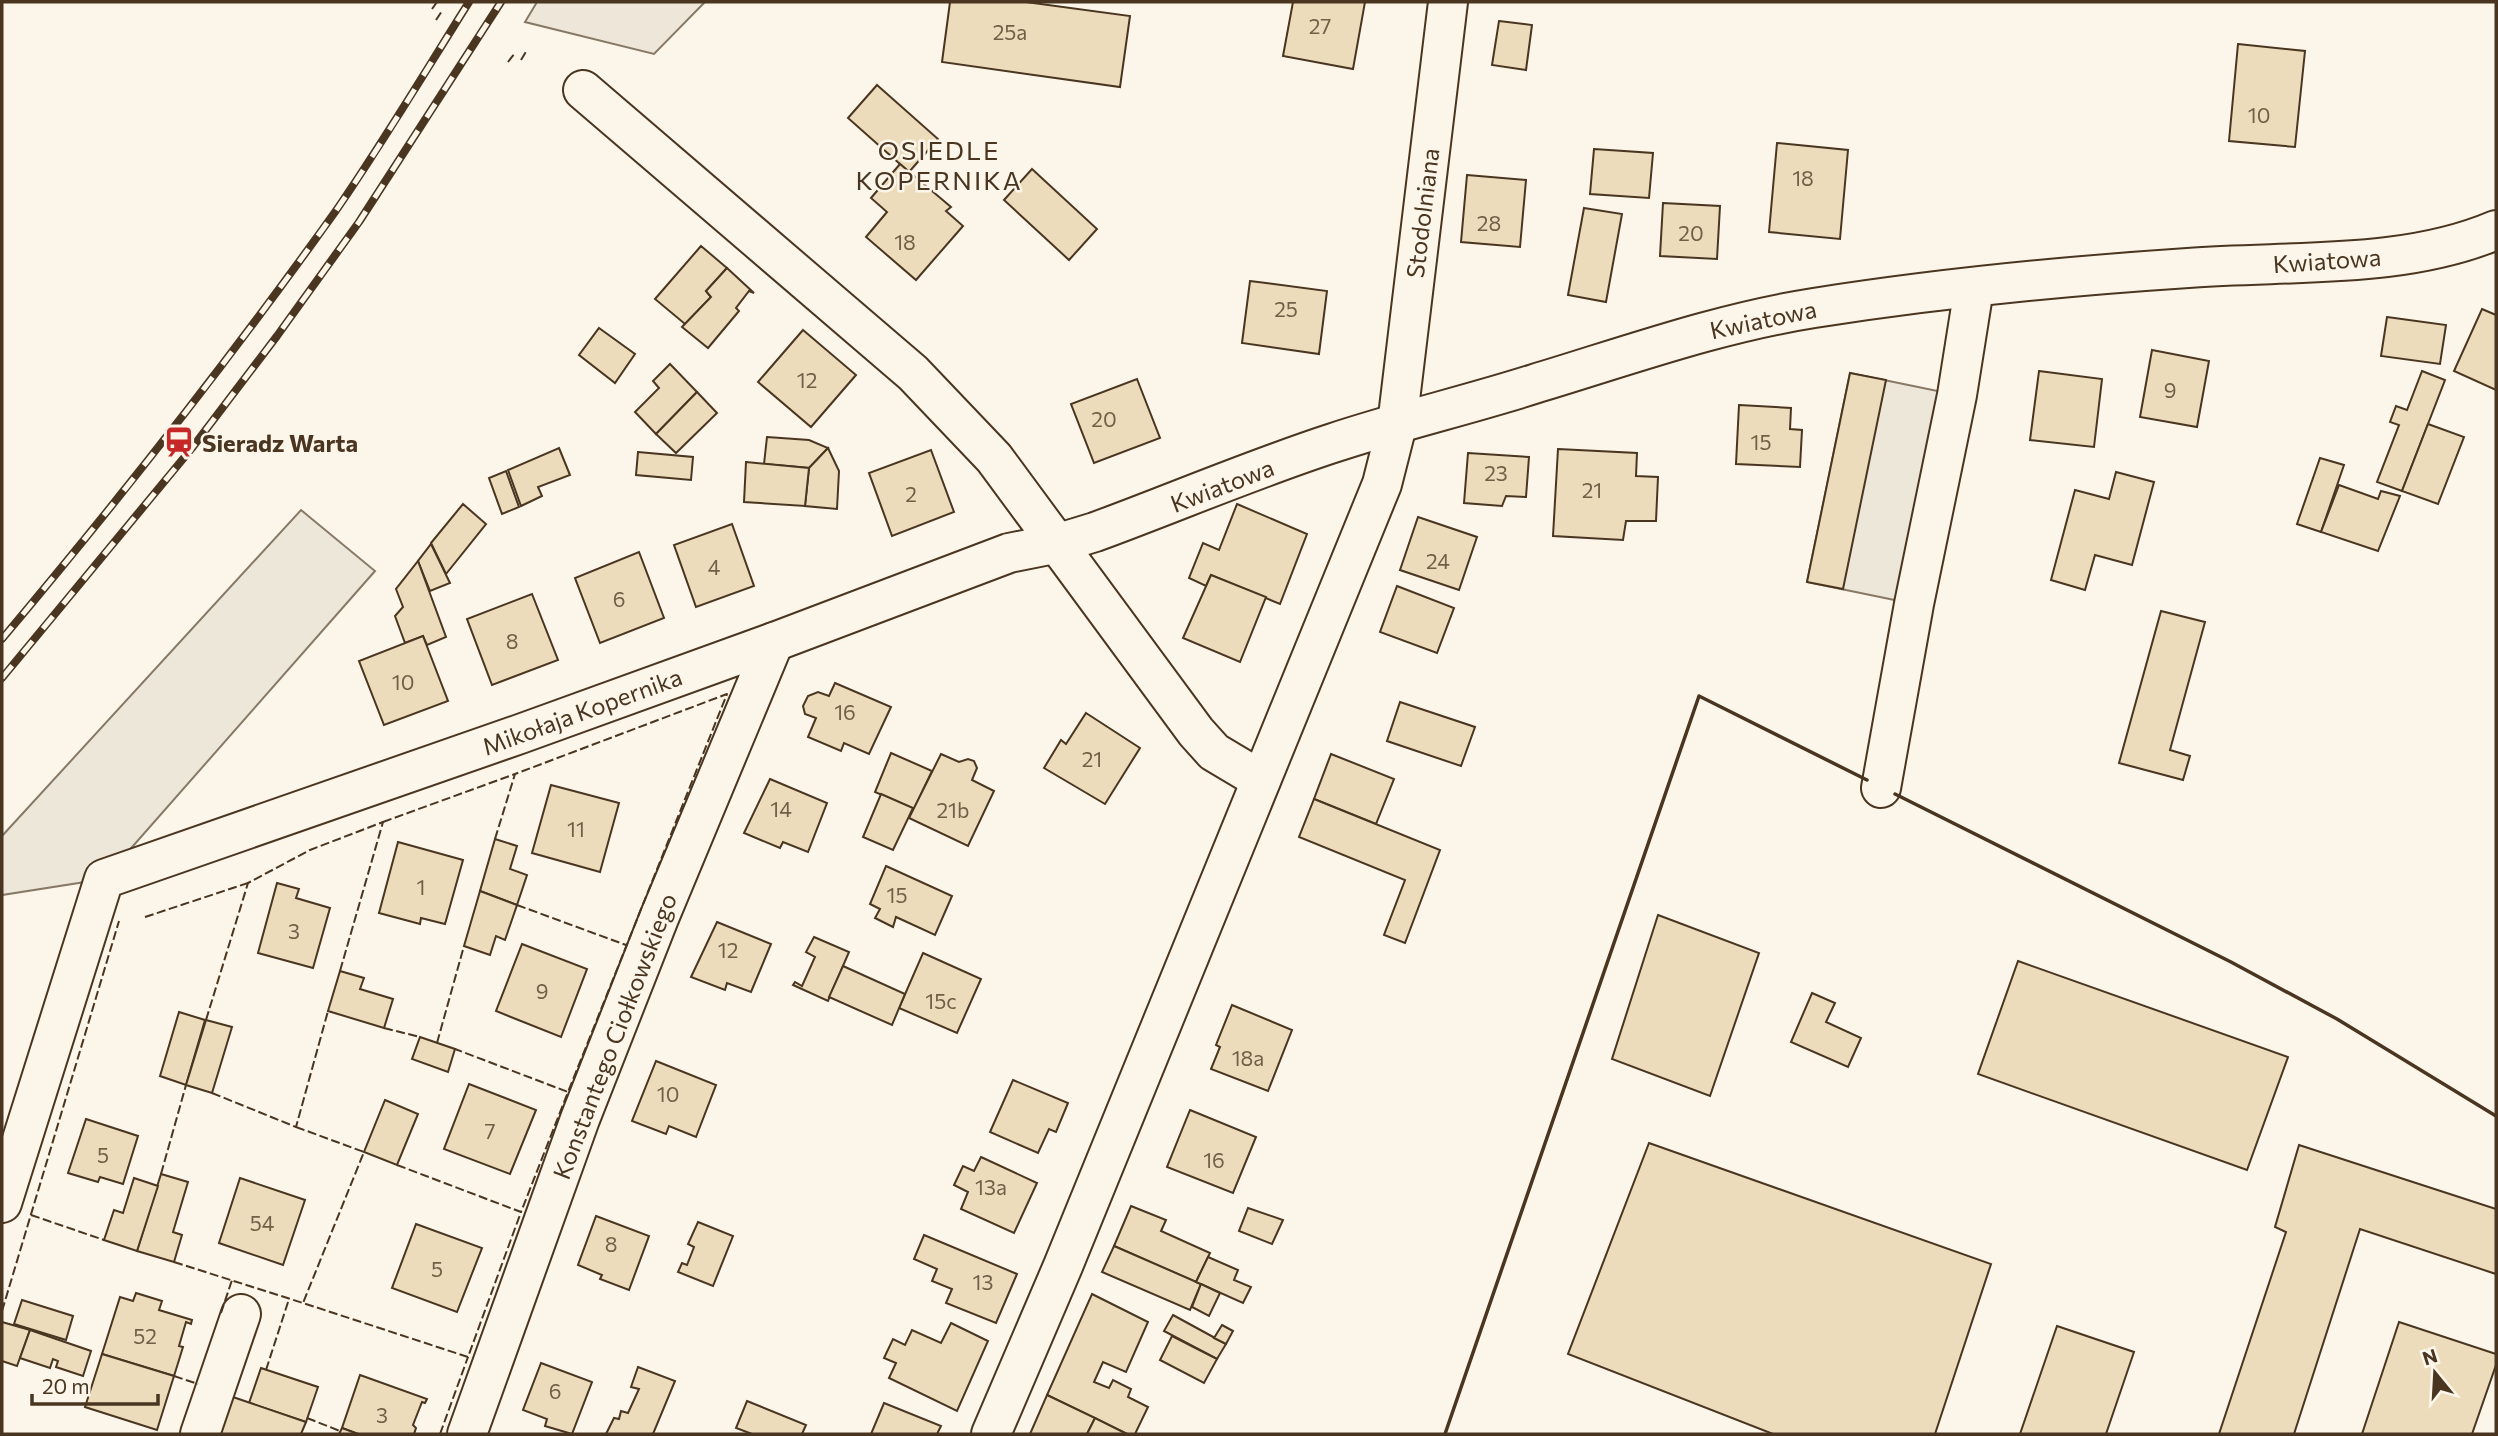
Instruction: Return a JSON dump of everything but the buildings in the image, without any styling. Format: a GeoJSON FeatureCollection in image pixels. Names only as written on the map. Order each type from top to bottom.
{"type":"FeatureCollection","features":[{"type":"Feature","properties":{"kind":"street","name":"Stodolniana"},"geometry":{"type":"LineString","coordinates":[[991,1434],[1382,484],[1397,425],[1448,2]]}},
{"type":"Feature","properties":{"kind":"street"},"geometry":{"type":"LineString","coordinates":[[583,90],[913,373],[994,458],[1196,732],[1214,752],[1261,780]]}},
{"type":"Feature","properties":{"kind":"street","name":"Kwiatowa"},"geometry":{"type":"LineString","coordinates":[[1059,543],[1332,443],[1695,333],[1755,319],[1812,308],[1974,288],[2190,267],[2340,262],[2441,247],[2496,230]]}},
{"type":"Feature","properties":{"kind":"street"},"geometry":{"type":"LineString","coordinates":[[1881,788],[1914,604],[1957,395],[1974,288]]}},
{"type":"Feature","properties":{"kind":"street","name":"Mikołaja Kopernika"},"geometry":{"type":"LineString","coordinates":[[2,1203],[104,879],[520,734],[1009,553],[1059,543]]}},
{"type":"Feature","properties":{"kind":"street","name":"Konstantego Ciołkowskiego"},"geometry":{"type":"LineString","coordinates":[[467,1434],[580,1119],[659,918],[774,642]]}},
{"type":"Feature","properties":{"kind":"street"},"geometry":{"type":"LineString","coordinates":[[200,1434],[241,1314]]}},
{"type":"Feature","properties":{"kind":"shaded area"},"geometry":{"type":"Polygon","coordinates":[[[537,2],[705,2],[654,54],[525,22],[537,2]]]}},
{"type":"Feature","properties":{"kind":"shaded area"},"geometry":{"type":"Polygon","coordinates":[[[1850,373],[1957,395],[1914,604],[1807,582],[1850,373]]]}},
{"type":"Feature","properties":{"kind":"shaded area"},"geometry":{"type":"Polygon","coordinates":[[[301,510],[375,571],[104,879],[2,895],[2,836],[301,510]]]}},
{"type":"Feature","properties":{"kind":"railway"},"geometry":{"type":"LineString","coordinates":[[2,639],[173,429],[295,267],[370,160],[469,2]]}},
{"type":"Feature","properties":{"kind":"railway"},"geometry":{"type":"LineString","coordinates":[[2,678],[192,448],[277,336],[359,222],[501,2]]}},
{"type":"Feature","properties":{"kind":"fence"},"geometry":{"type":"LineString","coordinates":[[432,9],[437,2]]}},
{"type":"Feature","properties":{"kind":"fence"},"geometry":{"type":"LineString","coordinates":[[436,20],[442,11]]}},
{"type":"Feature","properties":{"kind":"fence"},"geometry":{"type":"LineString","coordinates":[[521,60],[527,50]]}},
{"type":"Feature","properties":{"kind":"fence"},"geometry":{"type":"LineString","coordinates":[[508,62],[515,53]]}},
{"type":"Feature","properties":{"kind":"fence"},"geometry":{"type":"LineString","coordinates":[[495,839],[515,774],[727,694],[568,1092]]}},
{"type":"Feature","properties":{"kind":"fence"},"geometry":{"type":"LineString","coordinates":[[383,822],[515,774]]}},
{"type":"Feature","properties":{"kind":"fence"},"geometry":{"type":"LineString","coordinates":[[206,1020],[248,883],[310,850],[383,822],[340,971]]}},
{"type":"Feature","properties":{"kind":"fence"},"geometry":{"type":"LineString","coordinates":[[145,917],[248,883]]}},
{"type":"Feature","properties":{"kind":"fence"},"geometry":{"type":"LineString","coordinates":[[517,905],[626,945]]}},
{"type":"Feature","properties":{"kind":"fence"},"geometry":{"type":"LineString","coordinates":[[2,1311],[119,921]]}},
{"type":"Feature","properties":{"kind":"fence"},"geometry":{"type":"LineString","coordinates":[[437,1043],[464,946]]}},
{"type":"Feature","properties":{"kind":"fence"},"geometry":{"type":"LineString","coordinates":[[212,1093],[296,1127],[328,1011]]}},
{"type":"Feature","properties":{"kind":"fence"},"geometry":{"type":"LineString","coordinates":[[384,1028],[420,1037]]}},
{"type":"Feature","properties":{"kind":"fence"},"geometry":{"type":"LineString","coordinates":[[397,1165],[521,1212],[568,1092],[455,1049]]}},
{"type":"Feature","properties":{"kind":"fence"},"geometry":{"type":"LineString","coordinates":[[161,1174],[186,1085]]}},
{"type":"Feature","properties":{"kind":"fence"},"geometry":{"type":"LineString","coordinates":[[296,1127],[364,1152],[303,1303],[468,1357],[521,1212]]}},
{"type":"Feature","properties":{"kind":"fence"},"geometry":{"type":"LineString","coordinates":[[31,1215],[104,1240]]}},
{"type":"Feature","properties":{"kind":"fence"},"geometry":{"type":"LineString","coordinates":[[174,1262],[303,1303]]}},
{"type":"Feature","properties":{"kind":"fence"},"geometry":{"type":"LineString","coordinates":[[221,1313],[232,1280]]}},
{"type":"Feature","properties":{"kind":"fence"},"geometry":{"type":"LineString","coordinates":[[266,1370],[289,1299]]}},
{"type":"Feature","properties":{"kind":"fence"},"geometry":{"type":"LineString","coordinates":[[440,1434],[468,1357]]}},
{"type":"Feature","properties":{"kind":"fence"},"geometry":{"type":"LineString","coordinates":[[174,1376],[198,1384]]}},
{"type":"Feature","properties":{"kind":"fence"},"geometry":{"type":"LineString","coordinates":[[307,1418],[340,1431]]}},
{"type":"Feature","properties":{"kind":"wall"},"geometry":{"type":"LineString","coordinates":[[1445,1434],[1699,696],[1867,780]]}},
{"type":"Feature","properties":{"kind":"wall"},"geometry":{"type":"LineString","coordinates":[[1895,794],[2231,962],[2337,1019],[2496,1116]]}},
{"type":"Feature","properties":{"kind":"place","name":"Sieradz Warta"},"geometry":{"type":"Point","coordinates":[179,442]}},
{"type":"Feature","properties":{"kind":"district","name":"OSIEDLE KOPERNIKA"},"geometry":{"type":"Point","coordinates":[939,164]}}]}
